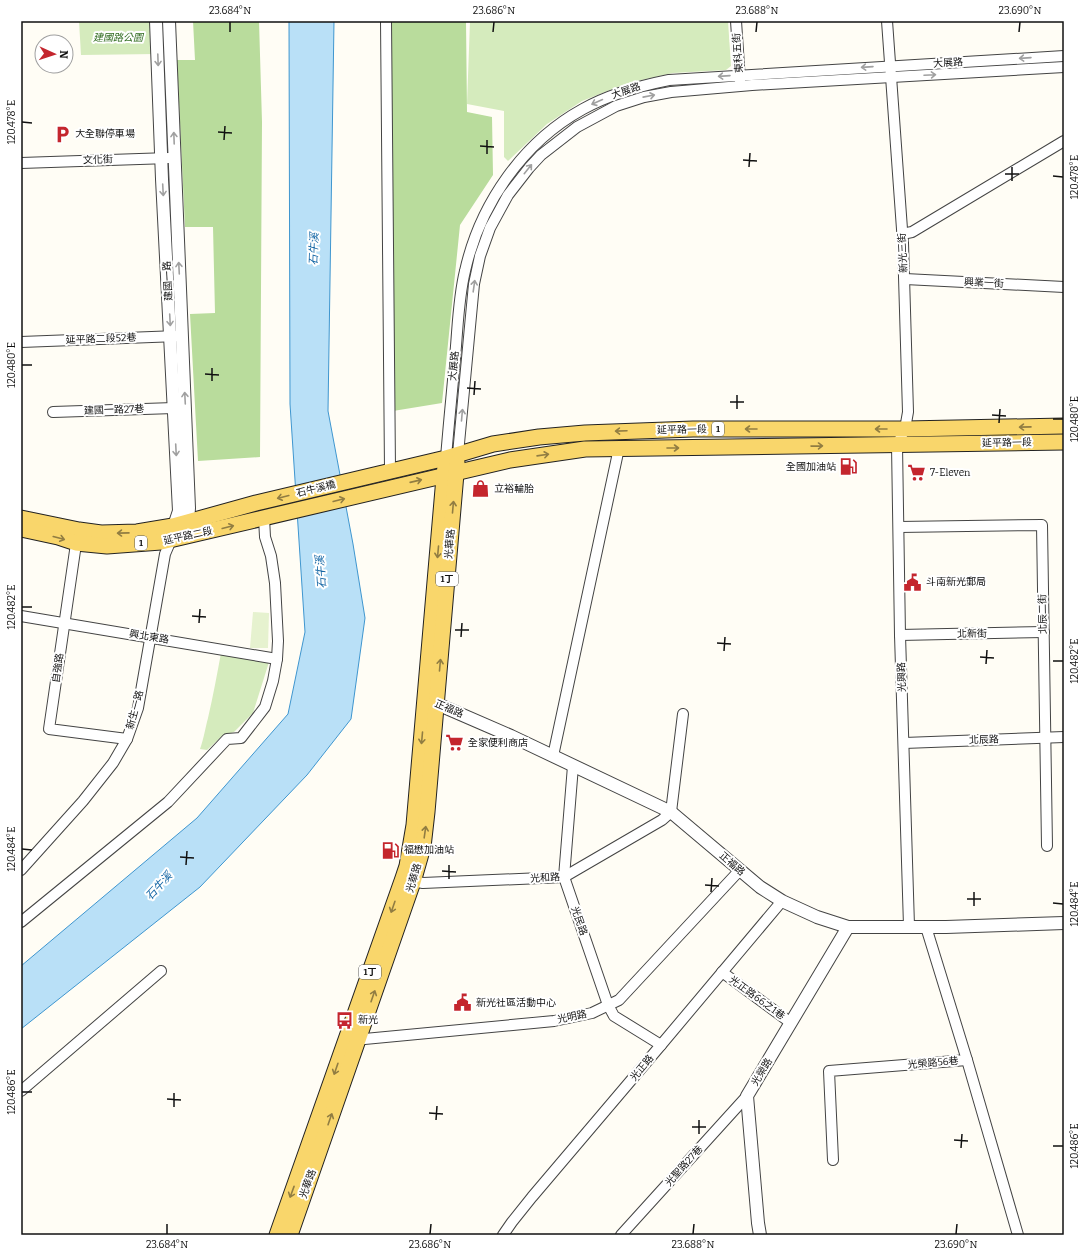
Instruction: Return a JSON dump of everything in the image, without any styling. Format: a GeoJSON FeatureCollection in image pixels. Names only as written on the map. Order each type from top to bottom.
{"type":"FeatureCollection","features":[{"type":"Feature","properties":{"kind":"main road","name":"延平路一段"},"geometry":{"type":"LineString","coordinates":[[376,474],[452,456],[502,442],[539,437],[616,431],[693,429],[906,429],[1064,426]]}},
{"type":"Feature","properties":{"kind":"main road"},"geometry":{"type":"LineString","coordinates":[[693,429],[693,448]]}},
{"type":"Feature","properties":{"kind":"main road"},"geometry":{"type":"LineString","coordinates":[[794,429],[794,446]]}},
{"type":"Feature","properties":{"kind":"main road","name":"延平路一段"},"geometry":{"type":"LineString","coordinates":[[378,490],[510,460],[585,449],[1064,442]]}},
{"type":"Feature","properties":{"kind":"main road","name":"光華路"},"geometry":{"type":"LineString","coordinates":[[290,1235],[318,1138],[408,880],[423,847],[427,819],[431,702],[452,456]]}},
{"type":"Feature","properties":{"kind":"main road","name":"石牛溪橋"},"geometry":{"type":"LineString","coordinates":[[256,503],[376,474]]}},
{"type":"Feature","properties":{"kind":"main road","name":"石牛溪橋"},"geometry":{"type":"LineString","coordinates":[[262,519],[378,490]]}},
{"type":"Feature","properties":{"kind":"main road","name":"延平路二段"},"geometry":{"type":"LineString","coordinates":[[21,518],[107,546],[157,542],[188,521],[256,503]]}},
{"type":"Feature","properties":{"kind":"main road","name":"延平路二段"},"geometry":{"type":"LineString","coordinates":[[172,533],[262,519]]}},
{"type":"Feature","properties":{"kind":"main road","name":"延平路二段"},"geometry":{"type":"LineString","coordinates":[[21,529],[58,537],[78,537]]}},
{"type":"Feature","properties":{"kind":"main road","name":"光華路"},"geometry":{"type":"LineString","coordinates":[[277,1235],[318,1138]]}},
{"type":"Feature","properties":{"kind":"street","name":"建國一路"},"geometry":{"type":"LineString","coordinates":[[156,21],[161,158],[190,508],[188,521]]}},
{"type":"Feature","properties":{"kind":"street","name":"建國一路"},"geometry":{"type":"LineString","coordinates":[[169,21],[174,157],[176,336],[174,408],[179,511],[172,533]]}},
{"type":"Feature","properties":{"kind":"street"},"geometry":{"type":"LineString","coordinates":[[386,21],[390,470]]}},
{"type":"Feature","properties":{"kind":"street","name":"東科五街"},"geometry":{"type":"LineString","coordinates":[[736,21],[740,86]]}},
{"type":"Feature","properties":{"kind":"street","name":"新光三街"},"geometry":{"type":"LineString","coordinates":[[887,21],[905,279],[908,412],[906,429]]}},
{"type":"Feature","properties":{"kind":"street","name":"大展路"},"geometry":{"type":"LineString","coordinates":[[452,456],[460,302],[465,270],[476,233],[488,207],[508,175],[534,145],[555,128],[583,109],[620,92],[669,80],[1064,56]]}},
{"type":"Feature","properties":{"kind":"street","name":"大展路"},"geometry":{"type":"LineString","coordinates":[[452,456],[474,284],[480,256],[490,228],[508,195],[541,155],[577,127],[616,106],[644,97],[671,92],[740,86],[1064,67]]}},
{"type":"Feature","properties":{"kind":"street"},"geometry":{"type":"LineString","coordinates":[[902,234],[912,232],[1064,141]]}},
{"type":"Feature","properties":{"kind":"street","name":"文化街"},"geometry":{"type":"LineString","coordinates":[[21,163],[174,157]]}},
{"type":"Feature","properties":{"kind":"street","name":"興業一街"},"geometry":{"type":"LineString","coordinates":[[905,279],[1064,287]]}},
{"type":"Feature","properties":{"kind":"street","name":"延平路二段52巷"},"geometry":{"type":"LineString","coordinates":[[21,342],[176,336]]}},
{"type":"Feature","properties":{"kind":"street","name":"建國一路27巷"},"geometry":{"type":"LineString","coordinates":[[53,412],[174,408]]}},
{"type":"Feature","properties":{"kind":"street"},"geometry":{"type":"LineString","coordinates":[[897,445],[906,429]]}},
{"type":"Feature","properties":{"kind":"street","name":"光興路"},"geometry":{"type":"LineString","coordinates":[[897,445],[900,635],[909,926]]}},
{"type":"Feature","properties":{"kind":"street"},"geometry":{"type":"LineString","coordinates":[[554,756],[619,448]]}},
{"type":"Feature","properties":{"kind":"street"},"geometry":{"type":"LineString","coordinates":[[21,922],[168,802],[227,739],[241,738],[265,707],[273,681],[278,641],[275,583],[271,556],[265,537],[262,519]]}},
{"type":"Feature","properties":{"kind":"street","name":"北辰二街"},"geometry":{"type":"LineString","coordinates":[[899,527],[1042,525],[1047,846]]}},
{"type":"Feature","properties":{"kind":"street","name":"新生一路"},"geometry":{"type":"LineString","coordinates":[[21,870],[83,801],[113,763],[127,739],[138,708],[165,554],[172,533]]}},
{"type":"Feature","properties":{"kind":"street","name":"自強路"},"geometry":{"type":"LineString","coordinates":[[78,537],[49,729],[127,739]]}},
{"type":"Feature","properties":{"kind":"street","name":"興北東路"},"geometry":{"type":"LineString","coordinates":[[21,616],[277,658]]}},
{"type":"Feature","properties":{"kind":"street","name":"北新街"},"geometry":{"type":"LineString","coordinates":[[900,635],[1044,632]]}},
{"type":"Feature","properties":{"kind":"street","name":"正福路"},"geometry":{"type":"LineString","coordinates":[[431,702],[554,756],[671,812],[739,871],[760,887],[782,901],[817,917],[848,927],[1064,924]]}},
{"type":"Feature","properties":{"kind":"street"},"geometry":{"type":"LineString","coordinates":[[671,812],[683,714]]}},
{"type":"Feature","properties":{"kind":"street","name":"北辰路"},"geometry":{"type":"LineString","coordinates":[[904,743],[1064,737]]}},
{"type":"Feature","properties":{"kind":"street","name":"光民路"},"geometry":{"type":"LineString","coordinates":[[574,766],[564,877],[608,1005],[614,1016],[662,1045]]}},
{"type":"Feature","properties":{"kind":"street","name":"光和路"},"geometry":{"type":"LineString","coordinates":[[408,880],[437,883],[564,877],[662,820],[671,812]]}},
{"type":"Feature","properties":{"kind":"street","name":"光明路"},"geometry":{"type":"LineString","coordinates":[[352,1040],[554,1021],[592,1013],[618,1000],[739,871]]}},
{"type":"Feature","properties":{"kind":"street","name":"光正路"},"geometry":{"type":"LineString","coordinates":[[503,1235],[532,1197],[662,1045],[782,901]]}},
{"type":"Feature","properties":{"kind":"street"},"geometry":{"type":"LineString","coordinates":[[926,926],[967,1060]]}},
{"type":"Feature","properties":{"kind":"street","name":"光榮路"},"geometry":{"type":"LineString","coordinates":[[760,1235],[747,1096],[848,927]]}},
{"type":"Feature","properties":{"kind":"street"},"geometry":{"type":"LineString","coordinates":[[21,1091],[160,971]]}},
{"type":"Feature","properties":{"kind":"street","name":"光正路66之1巷"},"geometry":{"type":"LineString","coordinates":[[722,972],[791,1023]]}},
{"type":"Feature","properties":{"kind":"street","name":"光榮路56巷"},"geometry":{"type":"LineString","coordinates":[[833,1160],[829,1072],[967,1060],[1018,1235]]}},
{"type":"Feature","properties":{"kind":"street","name":"光聖路27巷"},"geometry":{"type":"LineString","coordinates":[[621,1235],[747,1096]]}},
{"type":"Feature","properties":{"kind":"green space","name":"建國路公園"},"geometry":{"type":"Polygon","coordinates":[[[79,21],[154,21],[156,54],[81,55],[79,21]]]}},
{"type":"Feature","properties":{"kind":"green space"},"geometry":{"type":"Polygon","coordinates":[[[193,21],[259,21],[262,122],[260,457],[198,461],[190,314],[215,313],[213,227],[185,227],[177,60],[195,60],[193,21]]]}},
{"type":"Feature","properties":{"kind":"green space"},"geometry":{"type":"Polygon","coordinates":[[[390,21],[466,21],[467,112],[492,117],[493,175],[460,225],[442,403],[393,411],[390,21]]]}},
{"type":"Feature","properties":{"kind":"green space"},"geometry":{"type":"Polygon","coordinates":[[[470,21],[728,21],[731,66],[726,70],[673,73],[628,83],[582,101],[547,124],[508,161],[504,157],[504,111],[467,104],[470,21]]]}},
{"type":"Feature","properties":{"kind":"green space"},"geometry":{"type":"Polygon","coordinates":[[[253,612],[269,613],[268,648],[250,648],[253,612]]]}},
{"type":"Feature","properties":{"kind":"green space"},"geometry":{"type":"Polygon","coordinates":[[[221,653],[269,662],[253,713],[234,732],[222,736],[207,750],[200,749],[210,710],[221,653]]]}},
{"type":"Feature","properties":{"kind":"water","name":"石牛溪"},"geometry":{"type":"Polygon","coordinates":[[[289,21],[334,21],[328,411],[353,544],[365,618],[351,719],[307,775],[200,887],[21,1029],[21,966],[197,818],[288,714],[305,632],[290,404],[289,21]]]}},
{"type":"Feature","properties":{"kind":"place","name":"大全聯停車場"},"geometry":{"type":"Point","coordinates":[62,134]}},
{"type":"Feature","properties":{"kind":"place","name":"全國加油站"},"geometry":{"type":"Point","coordinates":[849,467]}},
{"type":"Feature","properties":{"kind":"place","name":"7-Eleven"},"geometry":{"type":"Point","coordinates":[917,473]}},
{"type":"Feature","properties":{"kind":"place","name":"立裕輪胎"},"geometry":{"type":"Point","coordinates":[481,489]}},
{"type":"Feature","properties":{"kind":"place","name":"斗南新光郵局"},"geometry":{"type":"Point","coordinates":[913,582]}},
{"type":"Feature","properties":{"kind":"place","name":"全家便利商店"},"geometry":{"type":"Point","coordinates":[455,743]}},
{"type":"Feature","properties":{"kind":"place","name":"福懋加油站"},"geometry":{"type":"Point","coordinates":[391,850]}},
{"type":"Feature","properties":{"kind":"place","name":"新光社區活動中心"},"geometry":{"type":"Point","coordinates":[463,1003]}},
{"type":"Feature","properties":{"kind":"place","name":"新光"},"geometry":{"type":"Point","coordinates":[345,1020]}}]}
